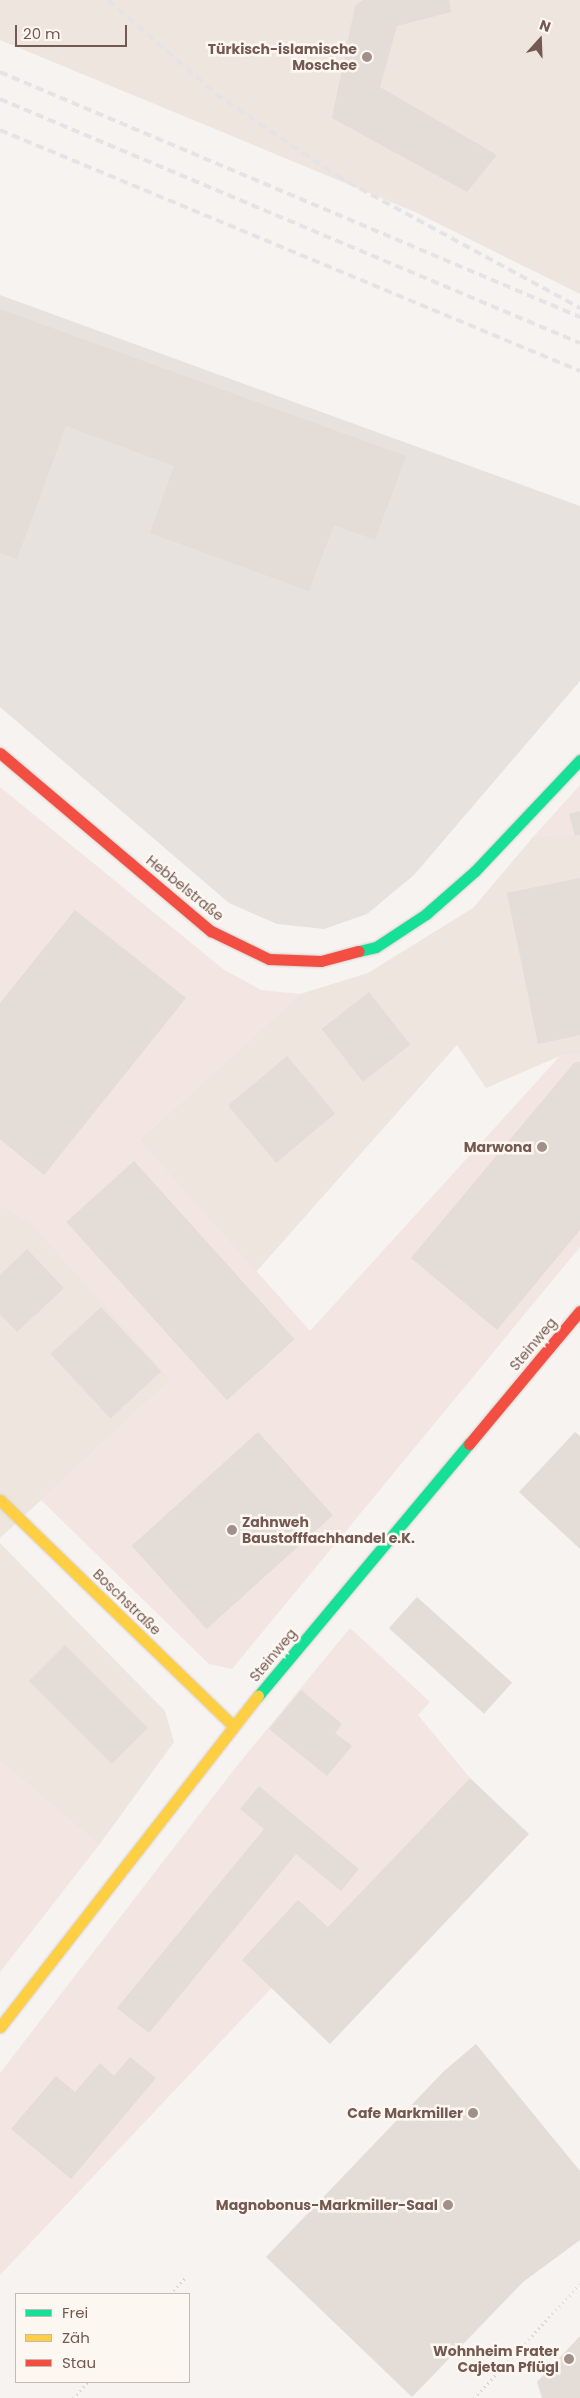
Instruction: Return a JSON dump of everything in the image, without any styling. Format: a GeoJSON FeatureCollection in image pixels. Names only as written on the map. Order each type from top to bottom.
{"type":"FeatureCollection","features":[{"type":"Feature","properties":{"kind":"street","name":"Hebbelstraße"},"geometry":{"type":"LineString","coordinates":[[0,753],[211,931],[269,959],[321,961],[376,947],[426,914],[475,871],[580,760]]}},
{"type":"Feature","properties":{"kind":"street","name":"Steinweg"},"geometry":{"type":"LineString","coordinates":[[0,2027],[232,1726],[580,1311]]}},
{"type":"Feature","properties":{"kind":"street","name":"Boschstraße"},"geometry":{"type":"LineString","coordinates":[[0,1500],[232,1726]]}},
{"type":"Feature","properties":{"kind":"path"},"geometry":{"type":"LineString","coordinates":[[171,2293],[186,2277]]}},
{"type":"Feature","properties":{"kind":"path"},"geometry":{"type":"LineString","coordinates":[[474,2398],[580,2284]]}},
{"type":"Feature","properties":{"kind":"path"},"geometry":{"type":"LineString","coordinates":[[73,2398],[87,2383]]}},
{"type":"Feature","properties":{"kind":"shaded area"},"geometry":{"type":"Polygon","coordinates":[[[0,0],[580,0],[580,294],[415,212],[0,40],[0,0]]]}},
{"type":"Feature","properties":{"kind":"shaded area"},"geometry":{"type":"Polygon","coordinates":[[[0,295],[580,506],[580,681],[414,875],[367,914],[324,929],[277,924],[229,903],[0,707],[0,295]]]}},
{"type":"Feature","properties":{"kind":"shaded area"},"geometry":{"type":"Polygon","coordinates":[[[580,785],[580,835],[534,836],[580,785]]]}},
{"type":"Feature","properties":{"kind":"shaded area"},"geometry":{"type":"Polygon","coordinates":[[[0,787],[223,969],[261,990],[300,994],[139,1140],[310,1331],[560,1056],[580,1054],[580,1247],[232,1669],[209,1664],[41,1500],[171,1380],[31,1224],[0,1205],[0,787]]]}},
{"type":"Feature","properties":{"kind":"shaded area"},"geometry":{"type":"Polygon","coordinates":[[[580,834],[580,1054],[560,1056],[486,1088],[457,1045],[256,1272],[139,1140],[300,994],[368,973],[473,908],[534,836],[580,834]]]}},
{"type":"Feature","properties":{"kind":"shaded area"},"geometry":{"type":"Polygon","coordinates":[[[0,1202],[33,1223],[171,1380],[0,1538],[0,1202]]]}},
{"type":"Feature","properties":{"kind":"shaded area"},"geometry":{"type":"Polygon","coordinates":[[[0,1543],[165,1711],[174,1742],[99,1845],[0,1761],[0,1543]]]}},
{"type":"Feature","properties":{"kind":"shaded area"},"geometry":{"type":"Polygon","coordinates":[[[350,1628],[430,1702],[418,1715],[470,1778],[0,2275],[0,2073],[236,1767],[350,1628]]]}},
{"type":"Feature","properties":{"kind":"shaded area"},"geometry":{"type":"Polygon","coordinates":[[[0,1761],[99,1845],[0,1972],[0,1761]]]}},
{"type":"Feature","properties":{"kind":"building"},"geometry":{"type":"Polygon","coordinates":[[[363,0],[449,0],[451,12],[397,26],[380,87],[497,155],[467,192],[332,118],[355,6],[363,0]]]}},
{"type":"Feature","properties":{"kind":"building"},"geometry":{"type":"Polygon","coordinates":[[[0,309],[406,456],[375,540],[334,525],[309,591],[150,533],[174,466],[66,426],[17,559],[0,553],[0,309]]]}},
{"type":"Feature","properties":{"kind":"building"},"geometry":{"type":"Polygon","coordinates":[[[580,811],[580,835],[575,836],[569,814],[580,811]]]}},
{"type":"Feature","properties":{"kind":"building"},"geometry":{"type":"Polygon","coordinates":[[[580,878],[580,1035],[538,1044],[507,893],[580,878]]]}},
{"type":"Feature","properties":{"kind":"building"},"geometry":{"type":"Polygon","coordinates":[[[75,910],[186,998],[44,1175],[0,1139],[0,1003],[75,910]]]}},
{"type":"Feature","properties":{"kind":"building"},"geometry":{"type":"Polygon","coordinates":[[[369,992],[410,1045],[363,1082],[322,1029],[369,992]]]}},
{"type":"Feature","properties":{"kind":"building"},"geometry":{"type":"Polygon","coordinates":[[[287,1056],[335,1113],[276,1163],[228,1105],[287,1056]]]}},
{"type":"Feature","properties":{"kind":"building","name":"Marwona"},"geometry":{"type":"Polygon","coordinates":[[[580,1062],[580,1230],[497,1330],[411,1258],[574,1063],[580,1062]]]}},
{"type":"Feature","properties":{"kind":"building"},"geometry":{"type":"Polygon","coordinates":[[[134,1161],[295,1339],[227,1400],[66,1222],[134,1161]]]}},
{"type":"Feature","properties":{"kind":"building"},"geometry":{"type":"Polygon","coordinates":[[[27,1249],[64,1288],[17,1332],[0,1314],[0,1275],[27,1249]]]}},
{"type":"Feature","properties":{"kind":"building"},"geometry":{"type":"Polygon","coordinates":[[[101,1307],[161,1371],[111,1418],[51,1354],[101,1307]]]}},
{"type":"Feature","properties":{"kind":"building","name":"Zahnweh Baustofffachhandel e.K."},"geometry":{"type":"Polygon","coordinates":[[[258,1432],[333,1515],[207,1629],[132,1546],[258,1432]]]}},
{"type":"Feature","properties":{"kind":"building"},"geometry":{"type":"Polygon","coordinates":[[[575,1432],[580,1436],[580,1549],[519,1492],[575,1432]]]}},
{"type":"Feature","properties":{"kind":"building"},"geometry":{"type":"Polygon","coordinates":[[[417,1597],[512,1683],[484,1714],[389,1628],[417,1597]]]}},
{"type":"Feature","properties":{"kind":"building"},"geometry":{"type":"Polygon","coordinates":[[[65,1645],[148,1728],[112,1764],[29,1681],[65,1645]]]}},
{"type":"Feature","properties":{"kind":"building"},"geometry":{"type":"Polygon","coordinates":[[[301,1690],[342,1724],[335,1733],[352,1746],[327,1776],[269,1729],[301,1690]]]}},
{"type":"Feature","properties":{"kind":"building"},"geometry":{"type":"Polygon","coordinates":[[[470,1778],[529,1834],[330,2044],[242,1960],[298,1900],[328,1927],[470,1778]]]}},
{"type":"Feature","properties":{"kind":"building"},"geometry":{"type":"Polygon","coordinates":[[[259,1786],[359,1869],[341,1891],[296,1854],[149,2033],[117,2008],[264,1829],[240,1809],[259,1786]]]}},
{"type":"Feature","properties":{"kind":"building","name":"Magnobonus-Markmiller-Saal"},"geometry":{"type":"Polygon","coordinates":[[[476,2044],[580,2171],[580,2240],[523,2282],[412,2397],[266,2257],[444,2071],[476,2044]]]}},
{"type":"Feature","properties":{"kind":"building"},"geometry":{"type":"Polygon","coordinates":[[[130,2057],[156,2078],[71,2179],[11,2129],[56,2076],[75,2092],[100,2063],[114,2076],[130,2057]]]}},
{"type":"Feature","properties":{"kind":"building","name":"Wohnheim Frater Cajetan Pflügl"},"geometry":{"type":"Polygon","coordinates":[[[580,2336],[580,2398],[542,2398],[537,2382],[580,2336]]]}},
{"type":"Feature","properties":{"kind":"railway"},"geometry":{"type":"LineString","coordinates":[[108,0],[216,94],[337,176],[580,308]]}},
{"type":"Feature","properties":{"kind":"railway"},"geometry":{"type":"LineString","coordinates":[[0,72],[580,317]]}},
{"type":"Feature","properties":{"kind":"railway"},"geometry":{"type":"LineString","coordinates":[[0,99],[580,343]]}},
{"type":"Feature","properties":{"kind":"railway"},"geometry":{"type":"LineString","coordinates":[[0,130],[580,371]]}},
{"type":"Feature","properties":{"kind":"traffic: fast"},"geometry":{"type":"LineString","coordinates":[[359,951],[376,947],[426,914],[475,871],[580,760]]}},
{"type":"Feature","properties":{"kind":"traffic: fast"},"geometry":{"type":"LineString","coordinates":[[258,1696],[469,1444]]}},
{"type":"Feature","properties":{"kind":"traffic: slow"},"geometry":{"type":"LineString","coordinates":[[0,1500],[233,1726]]}},
{"type":"Feature","properties":{"kind":"traffic: slow"},"geometry":{"type":"LineString","coordinates":[[0,2027],[258,1696]]}},
{"type":"Feature","properties":{"kind":"traffic: jam"},"geometry":{"type":"LineString","coordinates":[[0,753],[211,931],[269,959],[321,961],[359,951]]}},
{"type":"Feature","properties":{"kind":"traffic: jam"},"geometry":{"type":"LineString","coordinates":[[469,1444],[580,1311]]}},
{"type":"Feature","properties":{"kind":"place","name":"Türkisch-islamische Moschee"},"geometry":{"type":"Point","coordinates":[367,57]}},
{"type":"Feature","properties":{"kind":"place","name":"Marwona"},"geometry":{"type":"Point","coordinates":[542,1147]}},
{"type":"Feature","properties":{"kind":"place","name":"Zahnweh Baustofffachhandel e.K."},"geometry":{"type":"Point","coordinates":[232,1530]}},
{"type":"Feature","properties":{"kind":"place","name":"Cafe Markmiller"},"geometry":{"type":"Point","coordinates":[473,2113]}},
{"type":"Feature","properties":{"kind":"place","name":"Magnobonus-Markmiller-Saal"},"geometry":{"type":"Point","coordinates":[448,2205]}},
{"type":"Feature","properties":{"kind":"place","name":"Wohnheim Frater Cajetan Pflügl"},"geometry":{"type":"Point","coordinates":[569,2359]}}]}
